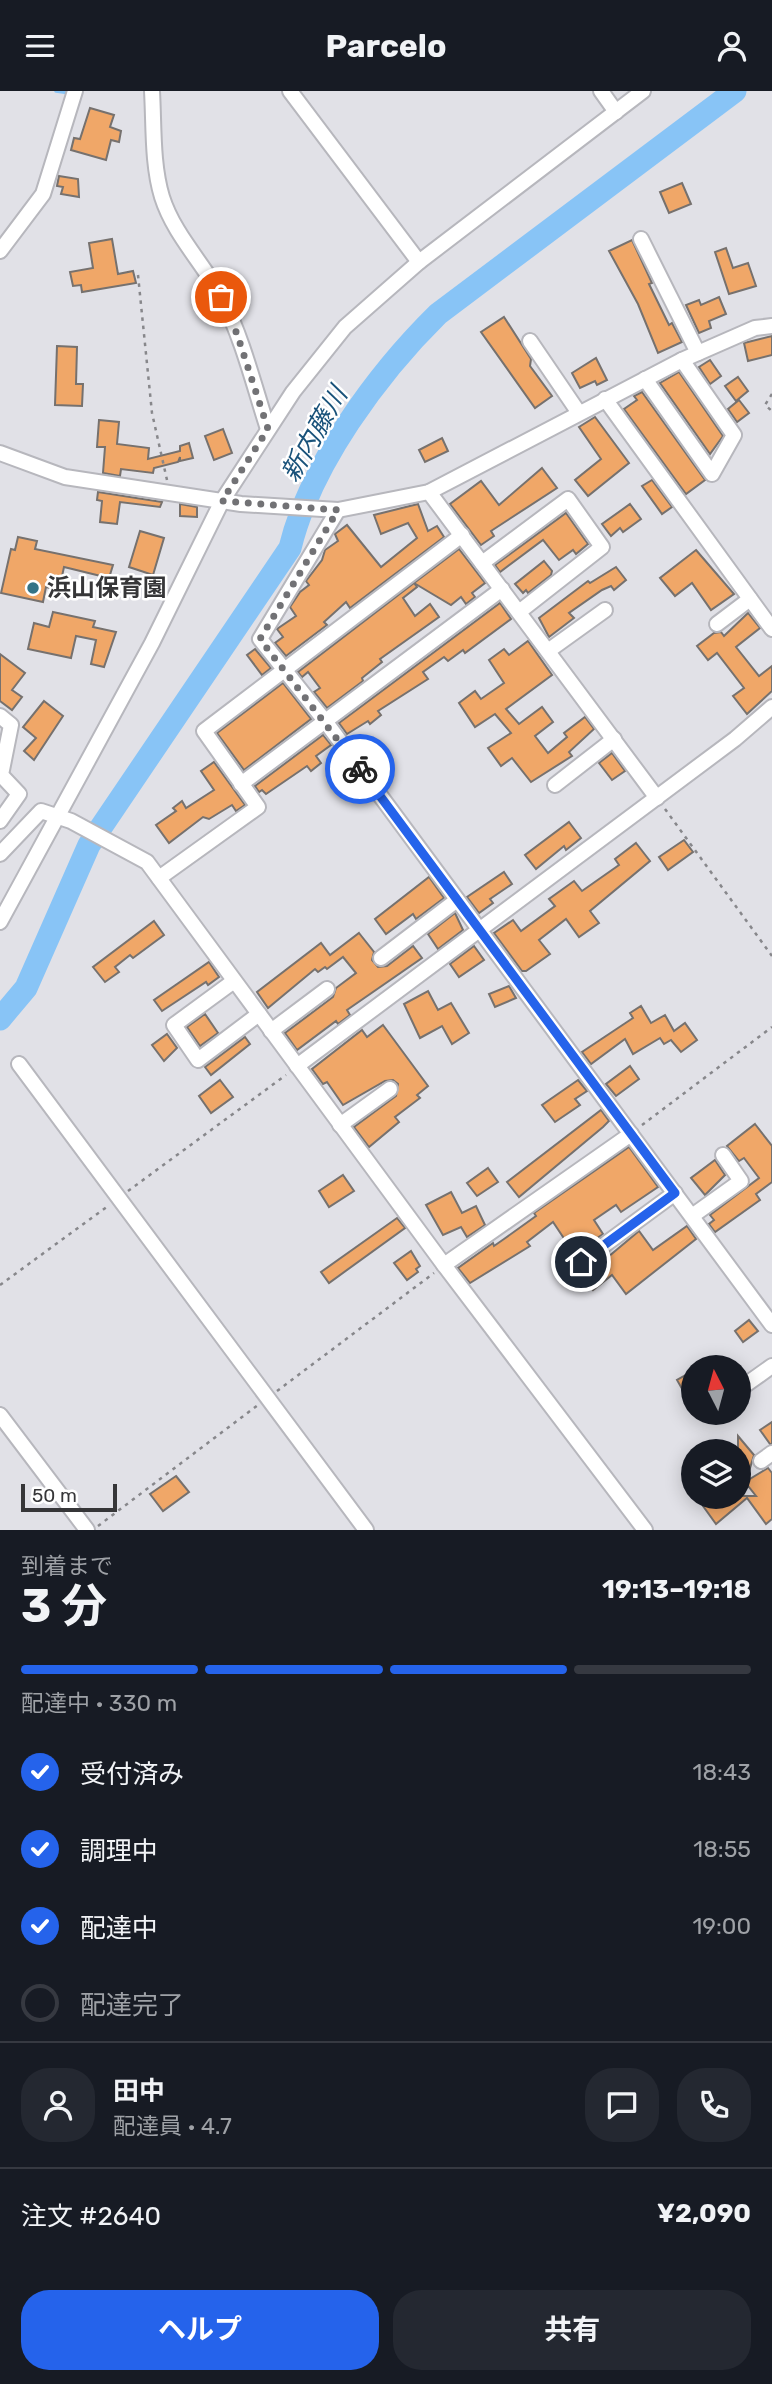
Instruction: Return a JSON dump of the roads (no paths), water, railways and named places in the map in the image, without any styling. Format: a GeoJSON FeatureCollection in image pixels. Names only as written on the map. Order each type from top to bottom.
{"type":"FeatureCollection","features":[{"type":"Feature","properties":{"kind":"street"},"geometry":{"type":"LineString","coordinates":[[0,250],[43,194],[75,91]]}},
{"type":"Feature","properties":{"kind":"street"},"geometry":{"type":"LineString","coordinates":[[152,91],[156,165],[162,197],[174,225],[221,297],[237,334],[268,429]]}},
{"type":"Feature","properties":{"kind":"street"},"geometry":{"type":"LineString","coordinates":[[290,91],[419,262]]}},
{"type":"Feature","properties":{"kind":"street"},"geometry":{"type":"LineString","coordinates":[[601,91],[616,112]]}},
{"type":"Feature","properties":{"kind":"street"},"geometry":{"type":"LineString","coordinates":[[0,922],[64,818],[222,501],[268,429],[345,327],[419,262],[643,91]]}},
{"type":"Feature","properties":{"kind":"street"},"geometry":{"type":"LineString","coordinates":[[641,239],[698,353]]}},
{"type":"Feature","properties":{"kind":"street"},"geometry":{"type":"LineString","coordinates":[[0,453],[65,477],[241,504],[332,510],[429,492],[682,360],[755,328],[772,326]]}},
{"type":"Feature","properties":{"kind":"street"},"geometry":{"type":"LineString","coordinates":[[530,341],[579,413]]}},
{"type":"Feature","properties":{"kind":"street"},"geometry":{"type":"LineString","coordinates":[[645,379],[712,474],[734,435],[682,360]]}},
{"type":"Feature","properties":{"kind":"street"},"geometry":{"type":"LineString","coordinates":[[606,400],[772,629]]}},
{"type":"Feature","properties":{"kind":"street"},"geometry":{"type":"LineString","coordinates":[[429,492],[657,798]]}},
{"type":"Feature","properties":{"kind":"street"},"geometry":{"type":"LineString","coordinates":[[482,563],[568,499],[602,547],[519,612]]}},
{"type":"Feature","properties":{"kind":"street"},"geometry":{"type":"LineString","coordinates":[[332,510],[260,639],[325,721],[772,1325]]}},
{"type":"Feature","properties":{"kind":"street"},"geometry":{"type":"LineString","coordinates":[[159,878],[258,807],[204,731],[283,668],[462,535]]}},
{"type":"Feature","properties":{"kind":"street"},"geometry":{"type":"LineString","coordinates":[[241,784],[502,589]]}},
{"type":"Feature","properties":{"kind":"street"},"geometry":{"type":"LineString","coordinates":[[717,624],[750,599]]}},
{"type":"Feature","properties":{"kind":"street"},"geometry":{"type":"LineString","coordinates":[[548,651],[605,610]]}},
{"type":"Feature","properties":{"kind":"street"},"geometry":{"type":"LineString","coordinates":[[297,1066],[657,798],[735,739],[772,707]]}},
{"type":"Feature","properties":{"kind":"street"},"geometry":{"type":"LineString","coordinates":[[0,716],[11,725],[1,775],[19,794],[0,821]]}},
{"type":"Feature","properties":{"kind":"street"},"geometry":{"type":"LineString","coordinates":[[555,785],[614,739]]}},
{"type":"Feature","properties":{"kind":"street"},"geometry":{"type":"LineString","coordinates":[[0,854],[41,811],[64,818],[147,862],[444,1265],[645,1530]]}},
{"type":"Feature","properties":{"kind":"street"},"geometry":{"type":"LineString","coordinates":[[381,958],[457,900]]}},
{"type":"Feature","properties":{"kind":"street"},"geometry":{"type":"LineString","coordinates":[[234,981],[174,1025],[198,1060],[259,1014]]}},
{"type":"Feature","properties":{"kind":"street"},"geometry":{"type":"LineString","coordinates":[[271,1031],[327,989]]}},
{"type":"Feature","properties":{"kind":"street"},"geometry":{"type":"LineString","coordinates":[[19,1064],[366,1530]]}},
{"type":"Feature","properties":{"kind":"street"},"geometry":{"type":"LineString","coordinates":[[340,1125],[390,1089]]}},
{"type":"Feature","properties":{"kind":"street"},"geometry":{"type":"LineString","coordinates":[[444,1265],[631,1134]]}},
{"type":"Feature","properties":{"kind":"street"},"geometry":{"type":"LineString","coordinates":[[692,1216],[741,1181],[723,1155]]}},
{"type":"Feature","properties":{"kind":"street"},"geometry":{"type":"LineString","coordinates":[[581,1262],[675,1193]]}},
{"type":"Feature","properties":{"kind":"street"},"geometry":{"type":"LineString","coordinates":[[751,1381],[772,1366]]}},
{"type":"Feature","properties":{"kind":"street"},"geometry":{"type":"LineString","coordinates":[[0,1415],[87,1530]]}},
{"type":"Feature","properties":{"kind":"waterway"},"geometry":{"type":"LineString","coordinates":[[56,91],[70,93]]}},
{"type":"Feature","properties":{"kind":"waterway","name":"新内藤川"},"geometry":{"type":"LineString","coordinates":[[0,1019],[26,988],[89,845],[290,548],[313,485],[330,453],[349,422],[392,364],[438,314],[735,91]]}},
{"type":"Feature","properties":{"kind":"place","name":"浜山保育園"},"geometry":{"type":"Point","coordinates":[33,588]}}]}
